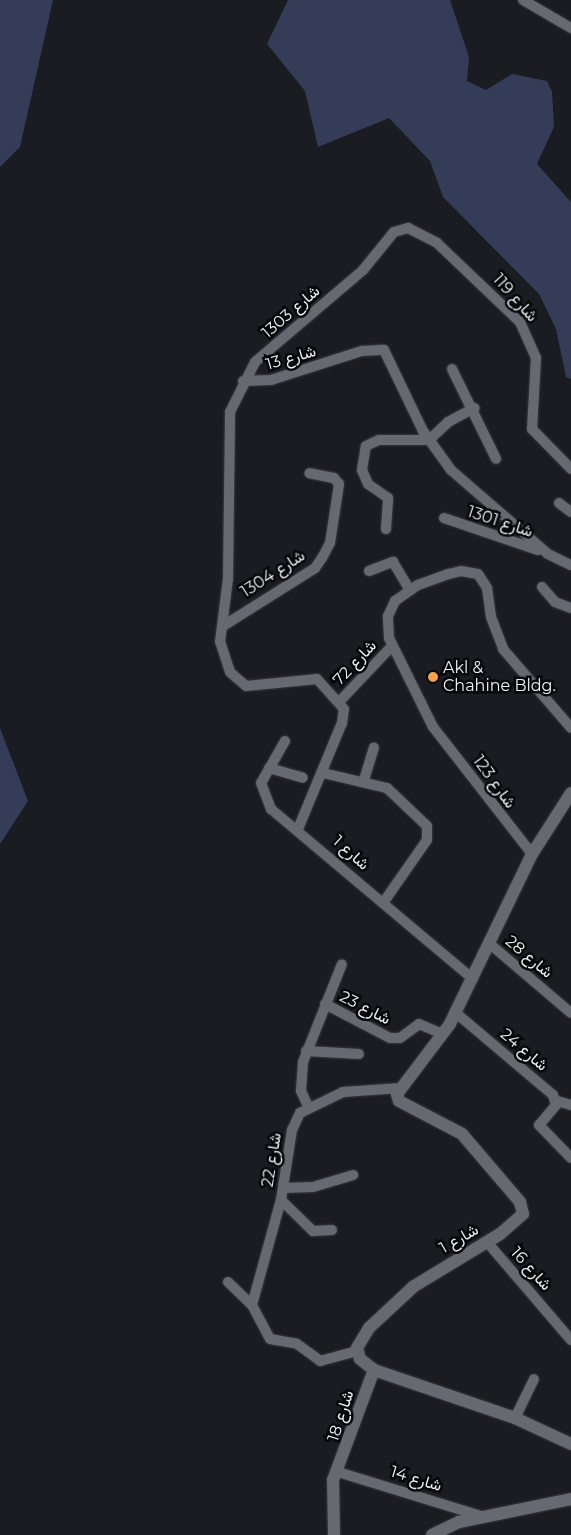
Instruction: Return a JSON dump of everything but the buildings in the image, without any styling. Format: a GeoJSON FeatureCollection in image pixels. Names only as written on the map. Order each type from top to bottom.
{"type":"FeatureCollection","features":[{"type":"Feature","properties":{"kind":"street"},"geometry":{"type":"LineString","coordinates":[[523,0],[571,28]]}},
{"type":"Feature","properties":{"kind":"street","name":"شارع 119"},"geometry":{"type":"LineString","coordinates":[[363,270],[394,232],[408,228],[437,243],[497,297],[520,322],[536,358],[532,429],[571,469]]}},
{"type":"Feature","properties":{"kind":"street","name":"شارع 1303"},"geometry":{"type":"LineString","coordinates":[[243,381],[255,362],[363,270]]}},
{"type":"Feature","properties":{"kind":"street","name":"شارع 13"},"geometry":{"type":"LineString","coordinates":[[243,381],[285,377],[378,347],[394,365],[429,440],[472,491],[548,554],[571,565]]}},
{"type":"Feature","properties":{"kind":"street"},"geometry":{"type":"LineString","coordinates":[[452,369],[474,408],[480,434],[496,459]]}},
{"type":"Feature","properties":{"kind":"street"},"geometry":{"type":"LineString","coordinates":[[243,381],[230,412],[226,445],[222,658],[238,681],[246,686],[317,679],[340,701],[344,718],[323,773],[298,829]]}},
{"type":"Feature","properties":{"kind":"street"},"geometry":{"type":"LineString","coordinates":[[386,529],[388,498],[364,478],[363,450],[372,441],[429,440],[474,408]]}},
{"type":"Feature","properties":{"kind":"street","name":"شارع 1304"},"geometry":{"type":"LineString","coordinates":[[223,626],[315,568],[322,558],[330,543],[339,484],[334,478],[309,473]]}},
{"type":"Feature","properties":{"kind":"street"},"geometry":{"type":"LineString","coordinates":[[559,503],[571,512]]}},
{"type":"Feature","properties":{"kind":"street","name":"شارع 1301"},"geometry":{"type":"LineString","coordinates":[[444,518],[548,554]]}},
{"type":"Feature","properties":{"kind":"street"},"geometry":{"type":"LineString","coordinates":[[369,571],[392,562],[410,590]]}},
{"type":"Feature","properties":{"kind":"street"},"geometry":{"type":"LineString","coordinates":[[392,646],[388,616],[395,601],[410,590],[461,571],[478,574],[487,588],[491,618],[503,649],[571,728]]}},
{"type":"Feature","properties":{"kind":"street"},"geometry":{"type":"LineString","coordinates":[[542,587],[554,602],[571,608]]}},
{"type":"Feature","properties":{"kind":"street","name":"شارع 72"},"geometry":{"type":"LineString","coordinates":[[340,701],[392,646]]}},
{"type":"Feature","properties":{"kind":"street","name":"شارع 123"},"geometry":{"type":"LineString","coordinates":[[392,646],[433,727],[532,854]]}},
{"type":"Feature","properties":{"kind":"street","name":"شارع 1"},"geometry":{"type":"LineString","coordinates":[[285,741],[261,783],[266,802],[474,979]]}},
{"type":"Feature","properties":{"kind":"street"},"geometry":{"type":"LineString","coordinates":[[364,780],[374,748]]}},
{"type":"Feature","properties":{"kind":"street"},"geometry":{"type":"LineString","coordinates":[[270,768],[303,778]]}},
{"type":"Feature","properties":{"kind":"street"},"geometry":{"type":"LineString","coordinates":[[323,773],[364,780],[407,803],[429,833],[383,903]]}},
{"type":"Feature","properties":{"kind":"street"},"geometry":{"type":"LineString","coordinates":[[342,964],[306,1051],[300,1082],[308,1106],[358,1088],[401,1088],[443,1034],[456,1013],[474,979],[532,854],[571,793]]}},
{"type":"Feature","properties":{"kind":"street","name":"شارع 28"},"geometry":{"type":"LineString","coordinates":[[490,944],[571,1013]]}},
{"type":"Feature","properties":{"kind":"street","name":"شارع 23"},"geometry":{"type":"LineString","coordinates":[[325,1004],[390,1038],[400,1038],[418,1024],[443,1034]]}},
{"type":"Feature","properties":{"kind":"street","name":"شارع 24"},"geometry":{"type":"LineString","coordinates":[[456,1013],[556,1101]]}},
{"type":"Feature","properties":{"kind":"street"},"geometry":{"type":"LineString","coordinates":[[306,1051],[359,1054]]}},
{"type":"Feature","properties":{"kind":"street","name":"شارع 1"},"geometry":{"type":"LineString","coordinates":[[357,1351],[361,1337],[413,1287],[487,1242],[523,1214],[520,1202],[462,1134],[399,1101],[401,1088]]}},
{"type":"Feature","properties":{"kind":"street"},"geometry":{"type":"LineString","coordinates":[[571,1105],[556,1101],[540,1125],[571,1158]]}},
{"type":"Feature","properties":{"kind":"street","name":"شارع 22"},"geometry":{"type":"LineString","coordinates":[[252,1305],[281,1200],[292,1130],[308,1106]]}},
{"type":"Feature","properties":{"kind":"street"},"geometry":{"type":"LineString","coordinates":[[283,1188],[312,1187],[353,1175]]}},
{"type":"Feature","properties":{"kind":"street"},"geometry":{"type":"LineString","coordinates":[[281,1200],[313,1231],[332,1230]]}},
{"type":"Feature","properties":{"kind":"street","name":"شارع 16"},"geometry":{"type":"LineString","coordinates":[[487,1242],[571,1340]]}},
{"type":"Feature","properties":{"kind":"street"},"geometry":{"type":"LineString","coordinates":[[228,1282],[252,1305],[267,1336],[297,1344],[320,1361],[357,1351],[374,1370],[515,1418],[571,1444]]}},
{"type":"Feature","properties":{"kind":"street","name":"شارع 18"},"geometry":{"type":"LineString","coordinates":[[334,1535],[331,1489],[374,1370]]}},
{"type":"Feature","properties":{"kind":"street"},"geometry":{"type":"LineString","coordinates":[[515,1418],[534,1379]]}},
{"type":"Feature","properties":{"kind":"street","name":"شارع 14"},"geometry":{"type":"LineString","coordinates":[[338,1472],[485,1517]]}},
{"type":"Feature","properties":{"kind":"street"},"geometry":{"type":"LineString","coordinates":[[432,1535],[485,1517],[571,1499]]}},
{"type":"Feature","properties":{"kind":"shaded area"},"geometry":{"type":"Polygon","coordinates":[[[0,0],[53,0],[20,147],[0,167],[0,0]]]}},
{"type":"Feature","properties":{"kind":"shaded area"},"geometry":{"type":"Polygon","coordinates":[[[288,0],[450,0],[469,57],[467,81],[486,90],[512,74],[547,81],[552,92],[554,127],[537,164],[571,202],[571,379],[566,377],[556,329],[539,294],[443,197],[430,161],[389,118],[318,147],[305,91],[267,44],[288,0]]]}},
{"type":"Feature","properties":{"kind":"shaded area"},"geometry":{"type":"Polygon","coordinates":[[[0,728],[28,801],[0,844],[0,728]]]}},
{"type":"Feature","properties":{"kind":"place","name":"Akl & Chahine Bldg."},"geometry":{"type":"Point","coordinates":[433,677]}}]}
